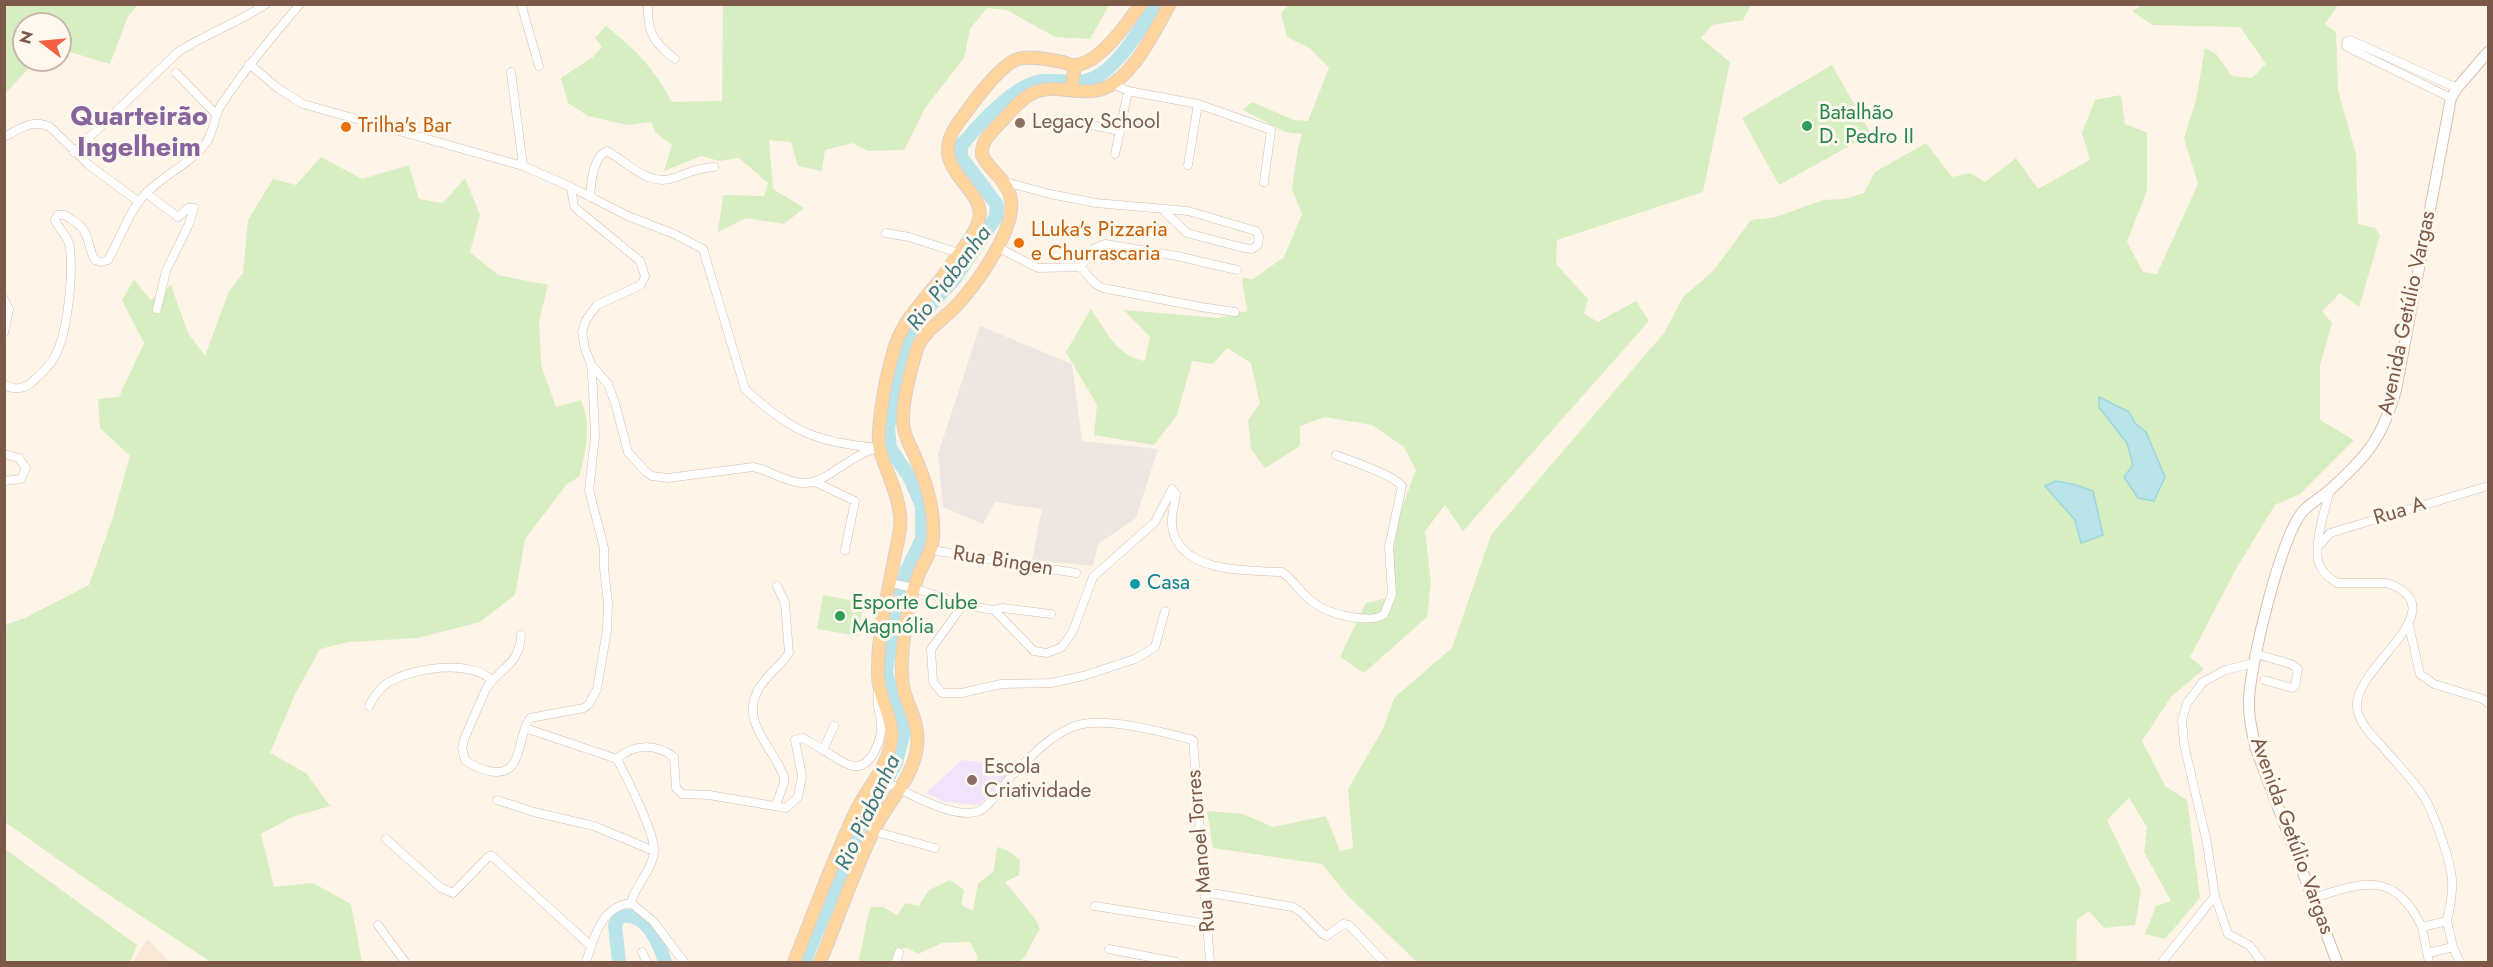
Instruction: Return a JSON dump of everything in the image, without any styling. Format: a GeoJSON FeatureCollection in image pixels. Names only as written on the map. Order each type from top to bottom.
{"type":"FeatureCollection","features":[{"type":"Feature","properties":{"kind":"main road"},"geometry":{"type":"LineString","coordinates":[[794,963],[838,848],[857,808],[886,759],[891,743],[892,727],[879,686],[881,638],[901,517],[878,439],[893,353],[900,333],[910,315],[936,286],[973,235],[980,213],[980,207],[954,171],[950,161],[950,139],[955,128],[999,73],[1015,59],[1032,58],[1075,66],[1104,50],[1141,4]]}},
{"type":"Feature","properties":{"kind":"main road","name":"Rua Bingen"},"geometry":{"type":"LineString","coordinates":[[820,963],[873,831],[900,788],[915,758],[919,736],[902,676],[914,588],[932,550],[931,503],[922,473],[903,427],[905,405],[917,346],[924,336],[955,308],[976,282],[997,247],[1012,213],[1011,198],[1005,182],[985,160],[982,148],[984,141],[1031,94],[1050,89],[1084,93],[1113,84],[1150,41],[1170,4]]}},
{"type":"Feature","properties":{"kind":"main road"},"geometry":{"type":"LineString","coordinates":[[1071,90],[1075,66]]}},
{"type":"Feature","properties":{"kind":"street"},"geometry":{"type":"LineString","coordinates":[[74,152],[178,52],[236,23],[266,4]]}},
{"type":"Feature","properties":{"kind":"street"},"geometry":{"type":"LineString","coordinates":[[4,384],[9,388],[17,388],[30,384],[52,361],[63,337],[70,251],[68,238],[55,220],[57,215],[66,215],[82,227],[88,236],[94,260],[105,262],[139,202],[146,193],[195,155],[212,134],[216,114],[249,64],[300,4]]}},
{"type":"Feature","properties":{"kind":"street"},"geometry":{"type":"LineString","coordinates":[[521,4],[539,66]]}},
{"type":"Feature","properties":{"kind":"street"},"geometry":{"type":"LineString","coordinates":[[648,4],[652,38],[675,59]]}},
{"type":"Feature","properties":{"kind":"street"},"geometry":{"type":"LineString","coordinates":[[2451,98],[2349,48],[2346,46],[2347,41],[2350,40],[2457,88]]}},
{"type":"Feature","properties":{"kind":"street","name":"Avenida Getúlio Vargas"},"geometry":{"type":"LineString","coordinates":[[2337,963],[2256,749],[2251,729],[2249,700],[2255,658],[2288,538],[2303,512],[2330,490],[2368,452],[2380,436],[2391,407],[2451,98],[2488,52]]}},
{"type":"Feature","properties":{"kind":"street"},"geometry":{"type":"LineString","coordinates":[[249,64],[279,89],[303,104],[523,166],[703,249],[742,384],[761,404],[787,424],[814,437],[841,445],[879,448]]}},
{"type":"Feature","properties":{"kind":"street"},"geometry":{"type":"LineString","coordinates":[[511,72],[523,166]]}},
{"type":"Feature","properties":{"kind":"street"},"geometry":{"type":"LineString","coordinates":[[176,73],[216,114]]}},
{"type":"Feature","properties":{"kind":"street"},"geometry":{"type":"LineString","coordinates":[[1113,84],[1128,91],[1198,104],[1271,130],[1264,182]]}},
{"type":"Feature","properties":{"kind":"street"},"geometry":{"type":"LineString","coordinates":[[1116,154],[1128,91]]}},
{"type":"Feature","properties":{"kind":"street"},"geometry":{"type":"LineString","coordinates":[[1188,165],[1198,104]]}},
{"type":"Feature","properties":{"kind":"street"},"geometry":{"type":"LineString","coordinates":[[1054,120],[1069,120],[1120,131]]}},
{"type":"Feature","properties":{"kind":"street"},"geometry":{"type":"LineString","coordinates":[[4,137],[35,122],[50,127],[74,152],[139,202]]}},
{"type":"Feature","properties":{"kind":"street"},"geometry":{"type":"LineString","coordinates":[[590,197],[591,184],[599,157],[607,151],[626,166],[650,177],[671,179],[695,168],[714,167]]}},
{"type":"Feature","properties":{"kind":"street"},"geometry":{"type":"LineString","coordinates":[[1005,182],[1096,203],[1188,211],[1253,230],[1259,233],[1258,245],[1252,249],[1187,233],[1162,209]]}},
{"type":"Feature","properties":{"kind":"street"},"geometry":{"type":"LineString","coordinates":[[571,187],[574,206],[579,212],[640,261],[645,271],[641,285],[597,305],[591,311],[582,332],[591,364],[608,384],[628,452],[636,463],[652,476],[676,478],[753,467],[800,483],[817,483],[855,501],[845,550]]}},
{"type":"Feature","properties":{"kind":"street"},"geometry":{"type":"LineString","coordinates":[[146,193],[178,217],[188,208],[194,208],[189,224],[165,271],[157,309]]}},
{"type":"Feature","properties":{"kind":"street"},"geometry":{"type":"LineString","coordinates":[[886,233],[909,237],[959,254]]}},
{"type":"Feature","properties":{"kind":"street"},"geometry":{"type":"LineString","coordinates":[[1080,267],[1095,248],[1105,244],[1177,256],[1237,270]]}},
{"type":"Feature","properties":{"kind":"street"},"geometry":{"type":"LineString","coordinates":[[997,247],[1038,268],[1080,267],[1087,273],[1093,284],[1103,288],[1201,308],[1235,312]]}},
{"type":"Feature","properties":{"kind":"street"},"geometry":{"type":"LineString","coordinates":[[4,299],[9,309],[4,333]]}},
{"type":"Feature","properties":{"kind":"street"},"geometry":{"type":"LineString","coordinates":[[521,635],[518,652],[512,663],[492,681],[462,748],[465,760],[491,771],[509,769],[518,755],[528,720],[534,716],[584,708],[589,704],[597,689],[607,630],[608,603],[604,548],[589,490],[595,437],[591,364]]}},
{"type":"Feature","properties":{"kind":"street"},"geometry":{"type":"LineString","coordinates":[[817,483],[858,454],[879,448]]}},
{"type":"Feature","properties":{"kind":"street"},"geometry":{"type":"LineString","coordinates":[[4,454],[19,458],[26,468],[21,479],[4,481]]}},
{"type":"Feature","properties":{"kind":"street"},"geometry":{"type":"LineString","coordinates":[[994,610],[1034,651],[1047,653],[1062,647],[1073,631],[1093,578],[1155,522],[1172,489],[1176,494],[1172,514],[1173,534],[1178,544],[1192,556],[1219,568],[1282,572],[1291,578],[1310,601],[1319,606],[1347,616],[1374,620],[1384,615],[1392,594],[1389,548],[1402,486],[1397,480],[1336,455]]}},
{"type":"Feature","properties":{"kind":"street","name":"Rua A"},"geometry":{"type":"LineString","coordinates":[[2318,549],[2330,533],[2488,486]]}},
{"type":"Feature","properties":{"kind":"street"},"geometry":{"type":"LineString","coordinates":[[2330,490],[2318,549],[2317,559],[2320,568],[2337,583],[2387,583],[2406,592],[2412,603],[2409,626],[2420,674],[2434,684],[2483,699],[2488,703]]}},
{"type":"Feature","properties":{"kind":"street","name":"Rua Bingen"},"geometry":{"type":"LineString","coordinates":[[932,550],[1076,573]]}},
{"type":"Feature","properties":{"kind":"street"},"geometry":{"type":"LineString","coordinates":[[890,583],[914,588],[963,604],[994,610],[1004,608],[1051,614]]}},
{"type":"Feature","properties":{"kind":"street"},"geometry":{"type":"LineString","coordinates":[[776,805],[784,777],[761,738],[754,722],[753,708],[758,690],[789,653],[785,603],[777,586]]}},
{"type":"Feature","properties":{"kind":"street"},"geometry":{"type":"LineString","coordinates":[[963,604],[931,649],[933,682],[942,693],[962,693],[1000,684],[1051,683],[1135,659],[1155,646],[1165,611]]}},
{"type":"Feature","properties":{"kind":"street"},"geometry":{"type":"LineString","coordinates":[[2409,626],[2364,681],[2358,692],[2357,709],[2360,718],[2370,732],[2423,796],[2439,835],[2452,879],[2452,898],[2447,921],[2453,947],[2460,963]]}},
{"type":"Feature","properties":{"kind":"street"},"geometry":{"type":"LineString","coordinates":[[2262,963],[2249,945],[2228,934],[2215,896],[2207,843],[2184,744],[2182,720],[2187,703],[2196,689],[2203,682],[2225,670],[2255,658],[2291,664],[2298,669],[2295,686],[2292,688],[2264,680]]}},
{"type":"Feature","properties":{"kind":"street"},"geometry":{"type":"LineString","coordinates":[[369,706],[378,690],[388,682],[429,668],[476,671],[486,675],[492,681]]}},
{"type":"Feature","properties":{"kind":"street"},"geometry":{"type":"LineString","coordinates":[[617,759],[626,751],[636,747],[656,749],[674,757],[678,792],[786,808],[798,797],[801,776],[796,738],[803,738],[852,765],[865,764],[872,755],[881,731],[875,701],[879,686]]}},
{"type":"Feature","properties":{"kind":"street","name":"Rua Manoel Torres"},"geometry":{"type":"LineString","coordinates":[[900,788],[942,807],[971,812],[979,811],[987,805],[1014,773],[1053,739],[1079,725],[1097,723],[1141,728],[1193,740],[1210,963]]}},
{"type":"Feature","properties":{"kind":"street"},"geometry":{"type":"LineString","coordinates":[[824,750],[834,726]]}},
{"type":"Feature","properties":{"kind":"street"},"geometry":{"type":"LineString","coordinates":[[525,728],[617,759],[643,814],[654,851],[649,865],[634,890],[631,903]]}},
{"type":"Feature","properties":{"kind":"street"},"geometry":{"type":"LineString","coordinates":[[876,777],[900,788]]}},
{"type":"Feature","properties":{"kind":"street"},"geometry":{"type":"LineString","coordinates":[[496,800],[534,812],[594,826],[654,851]]}},
{"type":"Feature","properties":{"kind":"street"},"geometry":{"type":"LineString","coordinates":[[873,831],[935,848]]}},
{"type":"Feature","properties":{"kind":"street"},"geometry":{"type":"LineString","coordinates":[[386,838],[441,888],[453,893],[489,856],[496,859],[591,946]]}},
{"type":"Feature","properties":{"kind":"street"},"geometry":{"type":"LineString","coordinates":[[2313,898],[2362,884],[2384,887],[2396,892],[2411,905],[2422,927],[2429,963]]}},
{"type":"Feature","properties":{"kind":"street"},"geometry":{"type":"LineString","coordinates":[[1205,892],[1293,907],[1327,936],[1341,925],[1348,924],[1384,963]]}},
{"type":"Feature","properties":{"kind":"street"},"geometry":{"type":"LineString","coordinates":[[2162,963],[2215,896]]}},
{"type":"Feature","properties":{"kind":"street"},"geometry":{"type":"LineString","coordinates":[[586,963],[605,916],[617,906],[631,903]]}},
{"type":"Feature","properties":{"kind":"street"},"geometry":{"type":"LineString","coordinates":[[631,903],[653,921],[684,963]]}},
{"type":"Feature","properties":{"kind":"street"},"geometry":{"type":"LineString","coordinates":[[1095,906],[1208,924]]}},
{"type":"Feature","properties":{"kind":"street"},"geometry":{"type":"LineString","coordinates":[[2422,927],[2447,921]]}},
{"type":"Feature","properties":{"kind":"street"},"geometry":{"type":"LineString","coordinates":[[378,925],[405,963]]}},
{"type":"Feature","properties":{"kind":"street"},"geometry":{"type":"LineString","coordinates":[[2428,953],[2453,947]]}},
{"type":"Feature","properties":{"kind":"street"},"geometry":{"type":"LineString","coordinates":[[1109,949],[1176,963]]}},
{"type":"Feature","properties":{"kind":"street"},"geometry":{"type":"LineString","coordinates":[[642,952],[647,963]]}},
{"type":"Feature","properties":{"kind":"street"},"geometry":{"type":"LineString","coordinates":[[896,963],[899,952]]}},
{"type":"Feature","properties":{"kind":"shaded area"},"geometry":{"type":"Polygon","coordinates":[[[980,326],[1072,364],[1082,441],[1158,449],[1136,518],[1098,544],[1093,566],[1032,560],[1042,509],[995,502],[983,524],[943,507],[938,454],[980,326]]]}},
{"type":"Feature","properties":{"kind":"shaded area","name":"Escola Criatividade"},"geometry":{"type":"Polygon","coordinates":[[[962,760],[1018,767],[979,805],[945,802],[926,793],[962,760]]]}},
{"type":"Feature","properties":{"kind":"shaded area"},"geometry":{"type":"Polygon","coordinates":[[[147,939],[170,962],[133,962],[147,939]]]}},
{"type":"Feature","properties":{"kind":"green space"},"geometry":{"type":"Polygon","coordinates":[[[5,4],[138,4],[128,16],[110,64],[72,53],[72,12],[12,12],[12,72],[25,72],[5,94],[5,4]]]}},
{"type":"Feature","properties":{"kind":"green space"},"geometry":{"type":"Polygon","coordinates":[[[723,4],[1109,5],[1090,39],[1055,37],[1007,10],[987,8],[970,29],[964,58],[925,108],[904,150],[868,151],[852,143],[825,150],[822,171],[798,166],[791,142],[769,140],[773,189],[804,208],[784,224],[746,218],[718,232],[723,195],[764,196],[768,183],[739,158],[719,161],[701,156],[664,171],[672,145],[656,133],[651,122],[627,125],[588,116],[568,103],[561,78],[593,57],[602,47],[595,38],[606,26],[644,60],[672,102],[722,101],[723,4]]]}},
{"type":"Feature","properties":{"kind":"green space"},"geometry":{"type":"Polygon","coordinates":[[[2144,4],[2338,5],[2325,24],[2336,32],[2338,90],[2356,154],[2358,224],[2375,228],[2380,236],[2359,307],[2340,293],[2322,311],[2332,323],[2320,365],[2320,420],[2354,440],[2300,494],[2275,505],[2236,569],[2190,657],[2204,669],[2171,697],[2142,741],[2165,786],[2187,800],[2200,898],[2165,939],[2145,934],[2156,906],[2171,901],[2144,852],[2147,827],[2129,798],[2107,820],[2141,890],[2135,925],[2104,928],[2089,911],[2077,920],[2076,959],[2081,962],[1417,962],[1347,895],[1322,864],[1213,848],[1207,811],[1243,814],[1273,827],[1326,816],[1340,851],[1353,848],[1348,789],[1383,729],[1394,698],[1452,648],[1491,535],[1664,333],[1683,297],[1714,270],[1751,220],[1776,217],[1823,200],[1845,199],[1864,193],[1875,172],[1926,143],[1952,177],[1970,173],[1985,182],[2016,158],[2038,189],[2090,160],[2082,133],[2095,100],[2121,95],[2125,124],[2147,133],[2147,190],[2127,242],[2143,272],[2157,274],[2198,184],[2184,138],[2196,100],[2205,48],[2216,54],[2232,76],[2252,78],[2266,64],[2240,27],[2152,25],[2132,11],[2144,4]]]}},
{"type":"Feature","properties":{"kind":"green space"},"geometry":{"type":"Polygon","coordinates":[[[1289,5],[1751,5],[1743,20],[1712,25],[1701,38],[1730,62],[1703,192],[1557,240],[1556,264],[1588,299],[1584,314],[1598,322],[1636,301],[1649,321],[1463,531],[1445,505],[1425,531],[1431,583],[1427,617],[1364,673],[1340,657],[1366,603],[1387,598],[1399,515],[1416,470],[1404,447],[1372,425],[1325,417],[1300,426],[1300,446],[1265,468],[1251,449],[1248,420],[1260,404],[1251,363],[1227,348],[1213,364],[1192,361],[1177,415],[1154,445],[1094,435],[1097,405],[1066,352],[1091,309],[1120,349],[1135,359],[1145,361],[1150,337],[1124,310],[1217,318],[1247,311],[1242,278],[1253,279],[1284,257],[1302,214],[1292,189],[1302,134],[1285,132],[1243,110],[1252,102],[1294,120],[1308,121],[1329,68],[1311,49],[1287,37],[1281,13],[1289,5]]]}},
{"type":"Feature","properties":{"kind":"green space","name":"Batalhão D. Pedro II"},"geometry":{"type":"Polygon","coordinates":[[[1832,65],[1871,134],[1779,185],[1742,118],[1832,65]]]}},
{"type":"Feature","properties":{"kind":"green space"},"geometry":{"type":"Polygon","coordinates":[[[321,157],[362,179],[409,165],[419,199],[443,203],[465,178],[480,215],[470,252],[498,275],[548,285],[539,321],[541,365],[556,407],[581,400],[587,428],[586,448],[579,477],[567,484],[525,539],[515,595],[480,622],[418,638],[349,642],[320,649],[295,694],[270,753],[306,773],[330,806],[292,817],[261,834],[274,887],[313,883],[351,904],[362,962],[211,962],[103,891],[5,822],[4,625],[25,618],[89,585],[112,520],[130,456],[100,428],[98,399],[119,397],[144,343],[122,300],[134,280],[151,300],[171,285],[188,333],[205,356],[229,291],[243,273],[248,220],[273,179],[296,185],[321,157]]]}},
{"type":"Feature","properties":{"kind":"green space","name":"Esporte Clube Magnólia"},"geometry":{"type":"Polygon","coordinates":[[[823,595],[864,603],[858,636],[817,629],[823,595]]]}},
{"type":"Feature","properties":{"kind":"green space"},"geometry":{"type":"Polygon","coordinates":[[[997,847],[1007,850],[1020,860],[1019,875],[1005,882],[1036,920],[1040,930],[1020,962],[974,962],[978,958],[970,942],[942,943],[918,954],[908,948],[898,949],[894,962],[858,962],[871,907],[883,907],[897,915],[906,903],[919,906],[929,890],[950,880],[964,890],[961,905],[973,911],[978,884],[994,871],[997,847]]]}},
{"type":"Feature","properties":{"kind":"green space"},"geometry":{"type":"Polygon","coordinates":[[[5,849],[137,945],[130,962],[5,962],[5,849]]]}},
{"type":"Feature","properties":{"kind":"water"},"geometry":{"type":"Polygon","coordinates":[[[2099,397],[2129,412],[2135,423],[2146,432],[2165,477],[2154,501],[2138,498],[2124,477],[2133,465],[2127,443],[2099,407],[2099,397]]]}},
{"type":"Feature","properties":{"kind":"water"},"geometry":{"type":"Polygon","coordinates":[[[2056,481],[2093,491],[2103,535],[2081,543],[2075,520],[2045,486],[2056,481]]]}},
{"type":"Feature","properties":{"kind":"waterway","name":"Rio Piabanha"},"geometry":{"type":"LineString","coordinates":[[804,962],[855,839],[896,763],[904,731],[886,673],[892,624],[907,570],[922,539],[922,506],[910,478],[890,448],[888,428],[905,340],[918,319],[955,278],[996,217],[997,205],[961,157],[961,146],[998,106],[1021,89],[1043,81],[1088,80],[1103,73],[1129,46],[1156,4]]}},
{"type":"Feature","properties":{"kind":"waterway","name":"Rio Piabanha"},"geometry":{"type":"LineString","coordinates":[[619,962],[615,925],[619,917],[628,916],[643,922],[650,929],[665,962]]}},
{"type":"Feature","properties":{"kind":"place","name":"Legacy School"},"geometry":{"type":"Point","coordinates":[1020,123]}},
{"type":"Feature","properties":{"kind":"place","name":"Batalhão D. Pedro II"},"geometry":{"type":"Point","coordinates":[1807,126]}},
{"type":"Feature","properties":{"kind":"place","name":"Trilha's Bar"},"geometry":{"type":"Point","coordinates":[346,127]}},
{"type":"Feature","properties":{"kind":"place","name":"LLuka's Pizzaria e Churrascaria"},"geometry":{"type":"Point","coordinates":[1019,243]}},
{"type":"Feature","properties":{"kind":"place","name":"Casa"},"geometry":{"type":"Point","coordinates":[1135,584]}},
{"type":"Feature","properties":{"kind":"place","name":"Esporte Clube Magnólia"},"geometry":{"type":"Point","coordinates":[840,616]}},
{"type":"Feature","properties":{"kind":"place","name":"Escola Criatividade"},"geometry":{"type":"Point","coordinates":[972,780]}},
{"type":"Feature","properties":{"kind":"district","name":"Quarteirão Ingelheim"},"geometry":{"type":"Point","coordinates":[139,134]}}]}
